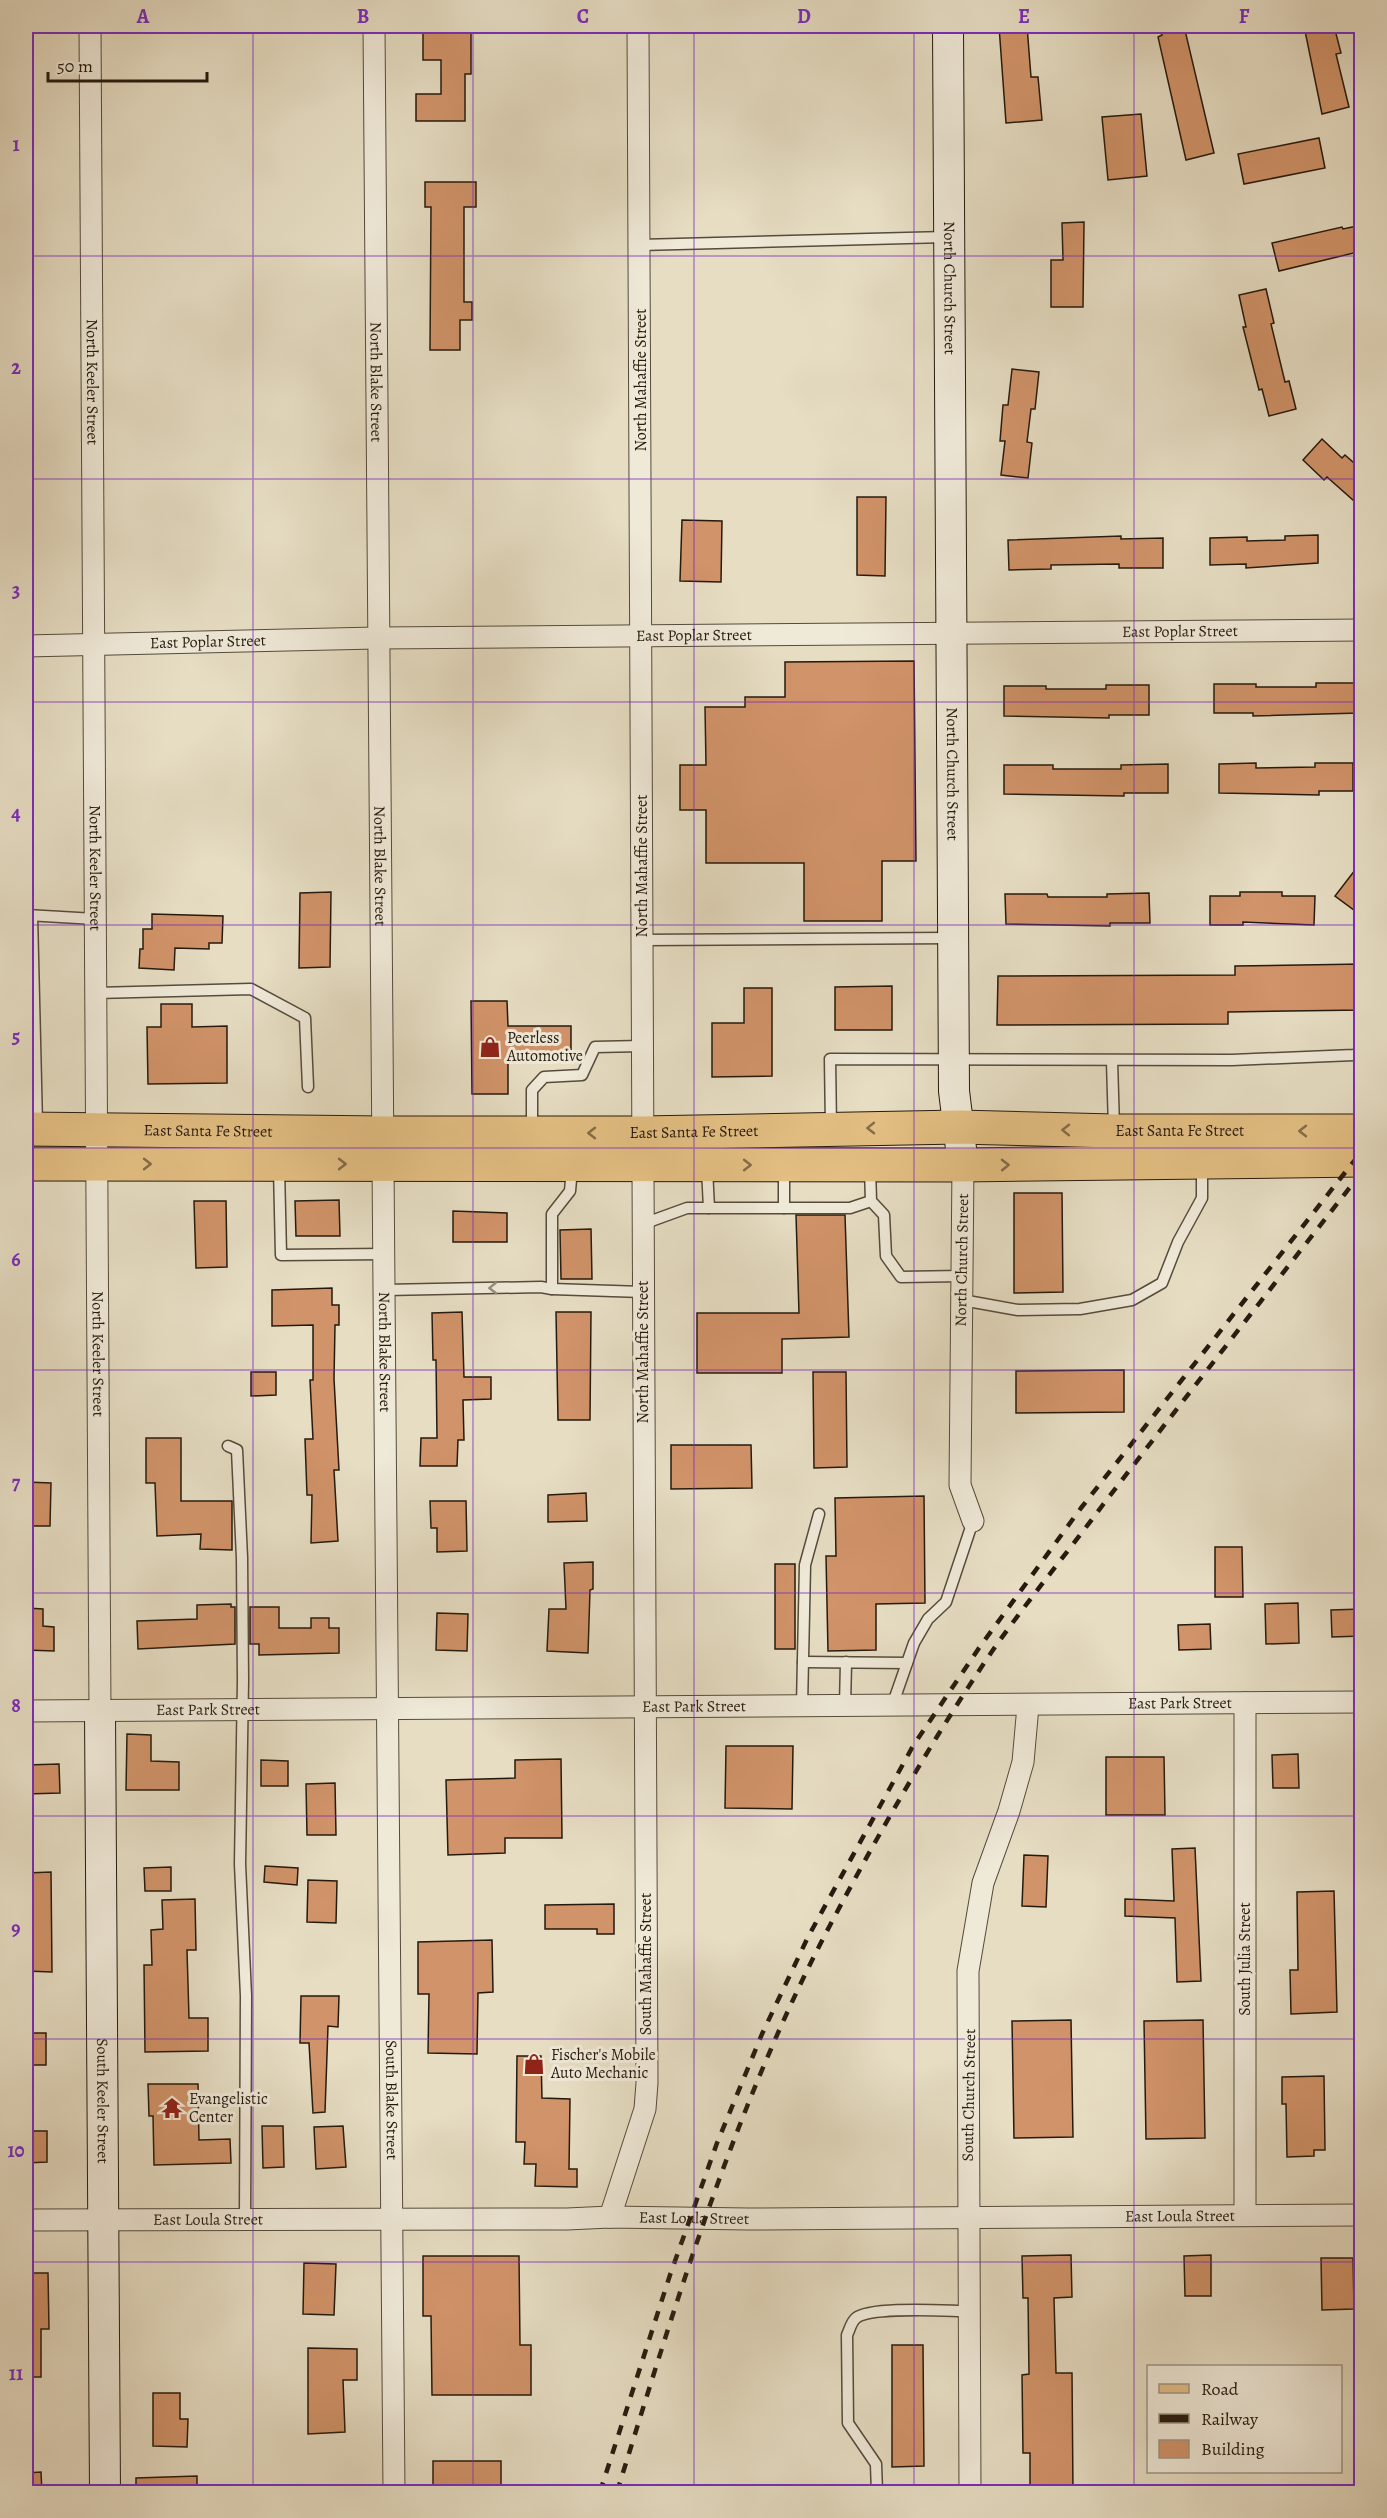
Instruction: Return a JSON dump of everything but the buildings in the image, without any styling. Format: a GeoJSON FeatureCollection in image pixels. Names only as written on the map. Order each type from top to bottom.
{"type":"FeatureCollection","features":[{"type":"Feature","properties":{"kind":"main road","name":"East Santa Fe Street"},"geometry":{"type":"LineString","coordinates":[[31,1129],[97,1129],[572,1165],[642,1149],[831,1129],[959,1127],[1114,1131],[1362,1131]]}},
{"type":"Feature","properties":{"kind":"main road","name":"East Santa Fe Street"},"geometry":{"type":"LineString","coordinates":[[26,1164],[279,1164],[384,1149],[532,1133],[642,1149],[707,1165],[963,1165],[1362,1160]]}},
{"type":"Feature","properties":{"kind":"street","name":"North Keeler Street"},"geometry":{"type":"LineString","coordinates":[[90,26],[100,1711]]}},
{"type":"Feature","properties":{"kind":"street","name":"North Blake Street"},"geometry":{"type":"LineString","coordinates":[[374,26],[376,638],[389,1708]]}},
{"type":"Feature","properties":{"kind":"street","name":"North Mahaffie Street"},"geometry":{"type":"LineString","coordinates":[[639,26],[644,1706]]}},
{"type":"Feature","properties":{"kind":"street","name":"North Church Street"},"geometry":{"type":"LineString","coordinates":[[948,26],[954,1091],[963,1165],[960,1485],[973,1521]]}},
{"type":"Feature","properties":{"kind":"street","name":"East Poplar Street"},"geometry":{"type":"LineString","coordinates":[[26,646],[376,638],[1362,630]]}},
{"type":"Feature","properties":{"kind":"street","name":"East Park Street"},"geometry":{"type":"LineString","coordinates":[[26,1711],[1362,1702]]}},
{"type":"Feature","properties":{"kind":"street","name":"South Julia Street"},"geometry":{"type":"LineString","coordinates":[[1245,1703],[1245,2215]]}},
{"type":"Feature","properties":{"kind":"street","name":"South Mahaffie Street"},"geometry":{"type":"LineString","coordinates":[[610,2217],[645,2109],[647,2083],[644,1706]]}},
{"type":"Feature","properties":{"kind":"street","name":"South Church Street"},"geometry":{"type":"LineString","coordinates":[[970,2493],[968,1971],[983,1883],[1009,1811],[1023,1762],[1029,1706]]}},
{"type":"Feature","properties":{"kind":"street","name":"South Blake Street"},"geometry":{"type":"LineString","coordinates":[[389,1708],[394,2493]]}},
{"type":"Feature","properties":{"kind":"street","name":"South Keeler Street"},"geometry":{"type":"LineString","coordinates":[[100,1711],[105,2493]]}},
{"type":"Feature","properties":{"kind":"street","name":"East Loula Street"},"geometry":{"type":"LineString","coordinates":[[26,2220],[1362,2215]]}},
{"type":"Feature","properties":{"kind":"lane"},"geometry":{"type":"LineString","coordinates":[[640,245],[949,236]]}},
{"type":"Feature","properties":{"kind":"lane"},"geometry":{"type":"LineString","coordinates":[[31,1129],[29,915],[95,919]]}},
{"type":"Feature","properties":{"kind":"lane"},"geometry":{"type":"LineString","coordinates":[[642,940],[952,938]]}},
{"type":"Feature","properties":{"kind":"lane"},"geometry":{"type":"LineString","coordinates":[[96,993],[251,989],[305,1018],[308,1087]]}},
{"type":"Feature","properties":{"kind":"lane"},"geometry":{"type":"LineString","coordinates":[[532,1133],[532,1090],[544,1077],[582,1075],[595,1047],[642,1046]]}},
{"type":"Feature","properties":{"kind":"lane"},"geometry":{"type":"LineString","coordinates":[[831,1129],[830,1059],[1232,1060],[1354,1055],[1362,1052]]}},
{"type":"Feature","properties":{"kind":"lane"},"geometry":{"type":"LineString","coordinates":[[1112,1061],[1114,1131]]}},
{"type":"Feature","properties":{"kind":"lane"},"geometry":{"type":"LineString","coordinates":[[962,1300],[1018,1310],[1080,1309],[1132,1300],[1162,1283],[1178,1242],[1202,1198],[1202,1162]]}},
{"type":"Feature","properties":{"kind":"lane"},"geometry":{"type":"LineString","coordinates":[[279,1164],[281,1255],[385,1254]]}},
{"type":"Feature","properties":{"kind":"lane"},"geometry":{"type":"LineString","coordinates":[[552,1289],[552,1214],[570,1191],[572,1165]]}},
{"type":"Feature","properties":{"kind":"lane"},"geometry":{"type":"LineString","coordinates":[[707,1165],[709,1208]]}},
{"type":"Feature","properties":{"kind":"lane"},"geometry":{"type":"LineString","coordinates":[[784,1165],[784,1208]]}},
{"type":"Feature","properties":{"kind":"lane"},"geometry":{"type":"LineString","coordinates":[[870,1165],[871,1201],[884,1215],[886,1256],[901,1277],[962,1276]]}},
{"type":"Feature","properties":{"kind":"lane"},"geometry":{"type":"LineString","coordinates":[[643,1224],[687,1208],[850,1208],[871,1201]]}},
{"type":"Feature","properties":{"kind":"lane"},"geometry":{"type":"LineString","coordinates":[[385,1290],[541,1287],[643,1292]]}},
{"type":"Feature","properties":{"kind":"lane"},"geometry":{"type":"LineString","coordinates":[[228,1446],[237,1449],[242,1558],[243,1709],[240,1864],[246,1996],[244,2219]]}},
{"type":"Feature","properties":{"kind":"lane"},"geometry":{"type":"LineString","coordinates":[[802,1706],[805,1566],[819,1514]]}},
{"type":"Feature","properties":{"kind":"lane"},"geometry":{"type":"LineString","coordinates":[[892,1706],[914,1643],[928,1619],[946,1602],[973,1521]]}},
{"type":"Feature","properties":{"kind":"lane"},"geometry":{"type":"LineString","coordinates":[[803,1662],[907,1663]]}},
{"type":"Feature","properties":{"kind":"lane"},"geometry":{"type":"LineString","coordinates":[[845,1706],[846,1662]]}},
{"type":"Feature","properties":{"kind":"lane"},"geometry":{"type":"LineString","coordinates":[[877,2493],[876,2464],[848,2423],[848,2335],[851,2326],[855,2319],[874,2312],[969,2311]]}},
{"type":"Feature","properties":{"kind":"railway"},"geometry":{"type":"LineString","coordinates":[[600,2492],[670,2275],[717,2143],[762,2034],[808,1937],[913,1746],[979,1648],[1081,1508],[1362,1151]]}},
{"type":"Feature","properties":{"kind":"railway"},"geometry":{"type":"LineString","coordinates":[[617,2492],[685,2278],[735,2137],[794,1998],[866,1858],[928,1751],[1008,1629],[1362,1172]]}},
{"type":"Feature","properties":{"kind":"place","name":"Peerless Automotive"},"geometry":{"type":"Point","coordinates":[490,1047]}},
{"type":"Feature","properties":{"kind":"place","name":"Fischer's Mobile Auto Mechanic"},"geometry":{"type":"Point","coordinates":[534,2064]}},
{"type":"Feature","properties":{"kind":"place","name":"Evangelistic Center"},"geometry":{"type":"Point","coordinates":[172,2108]}}]}
